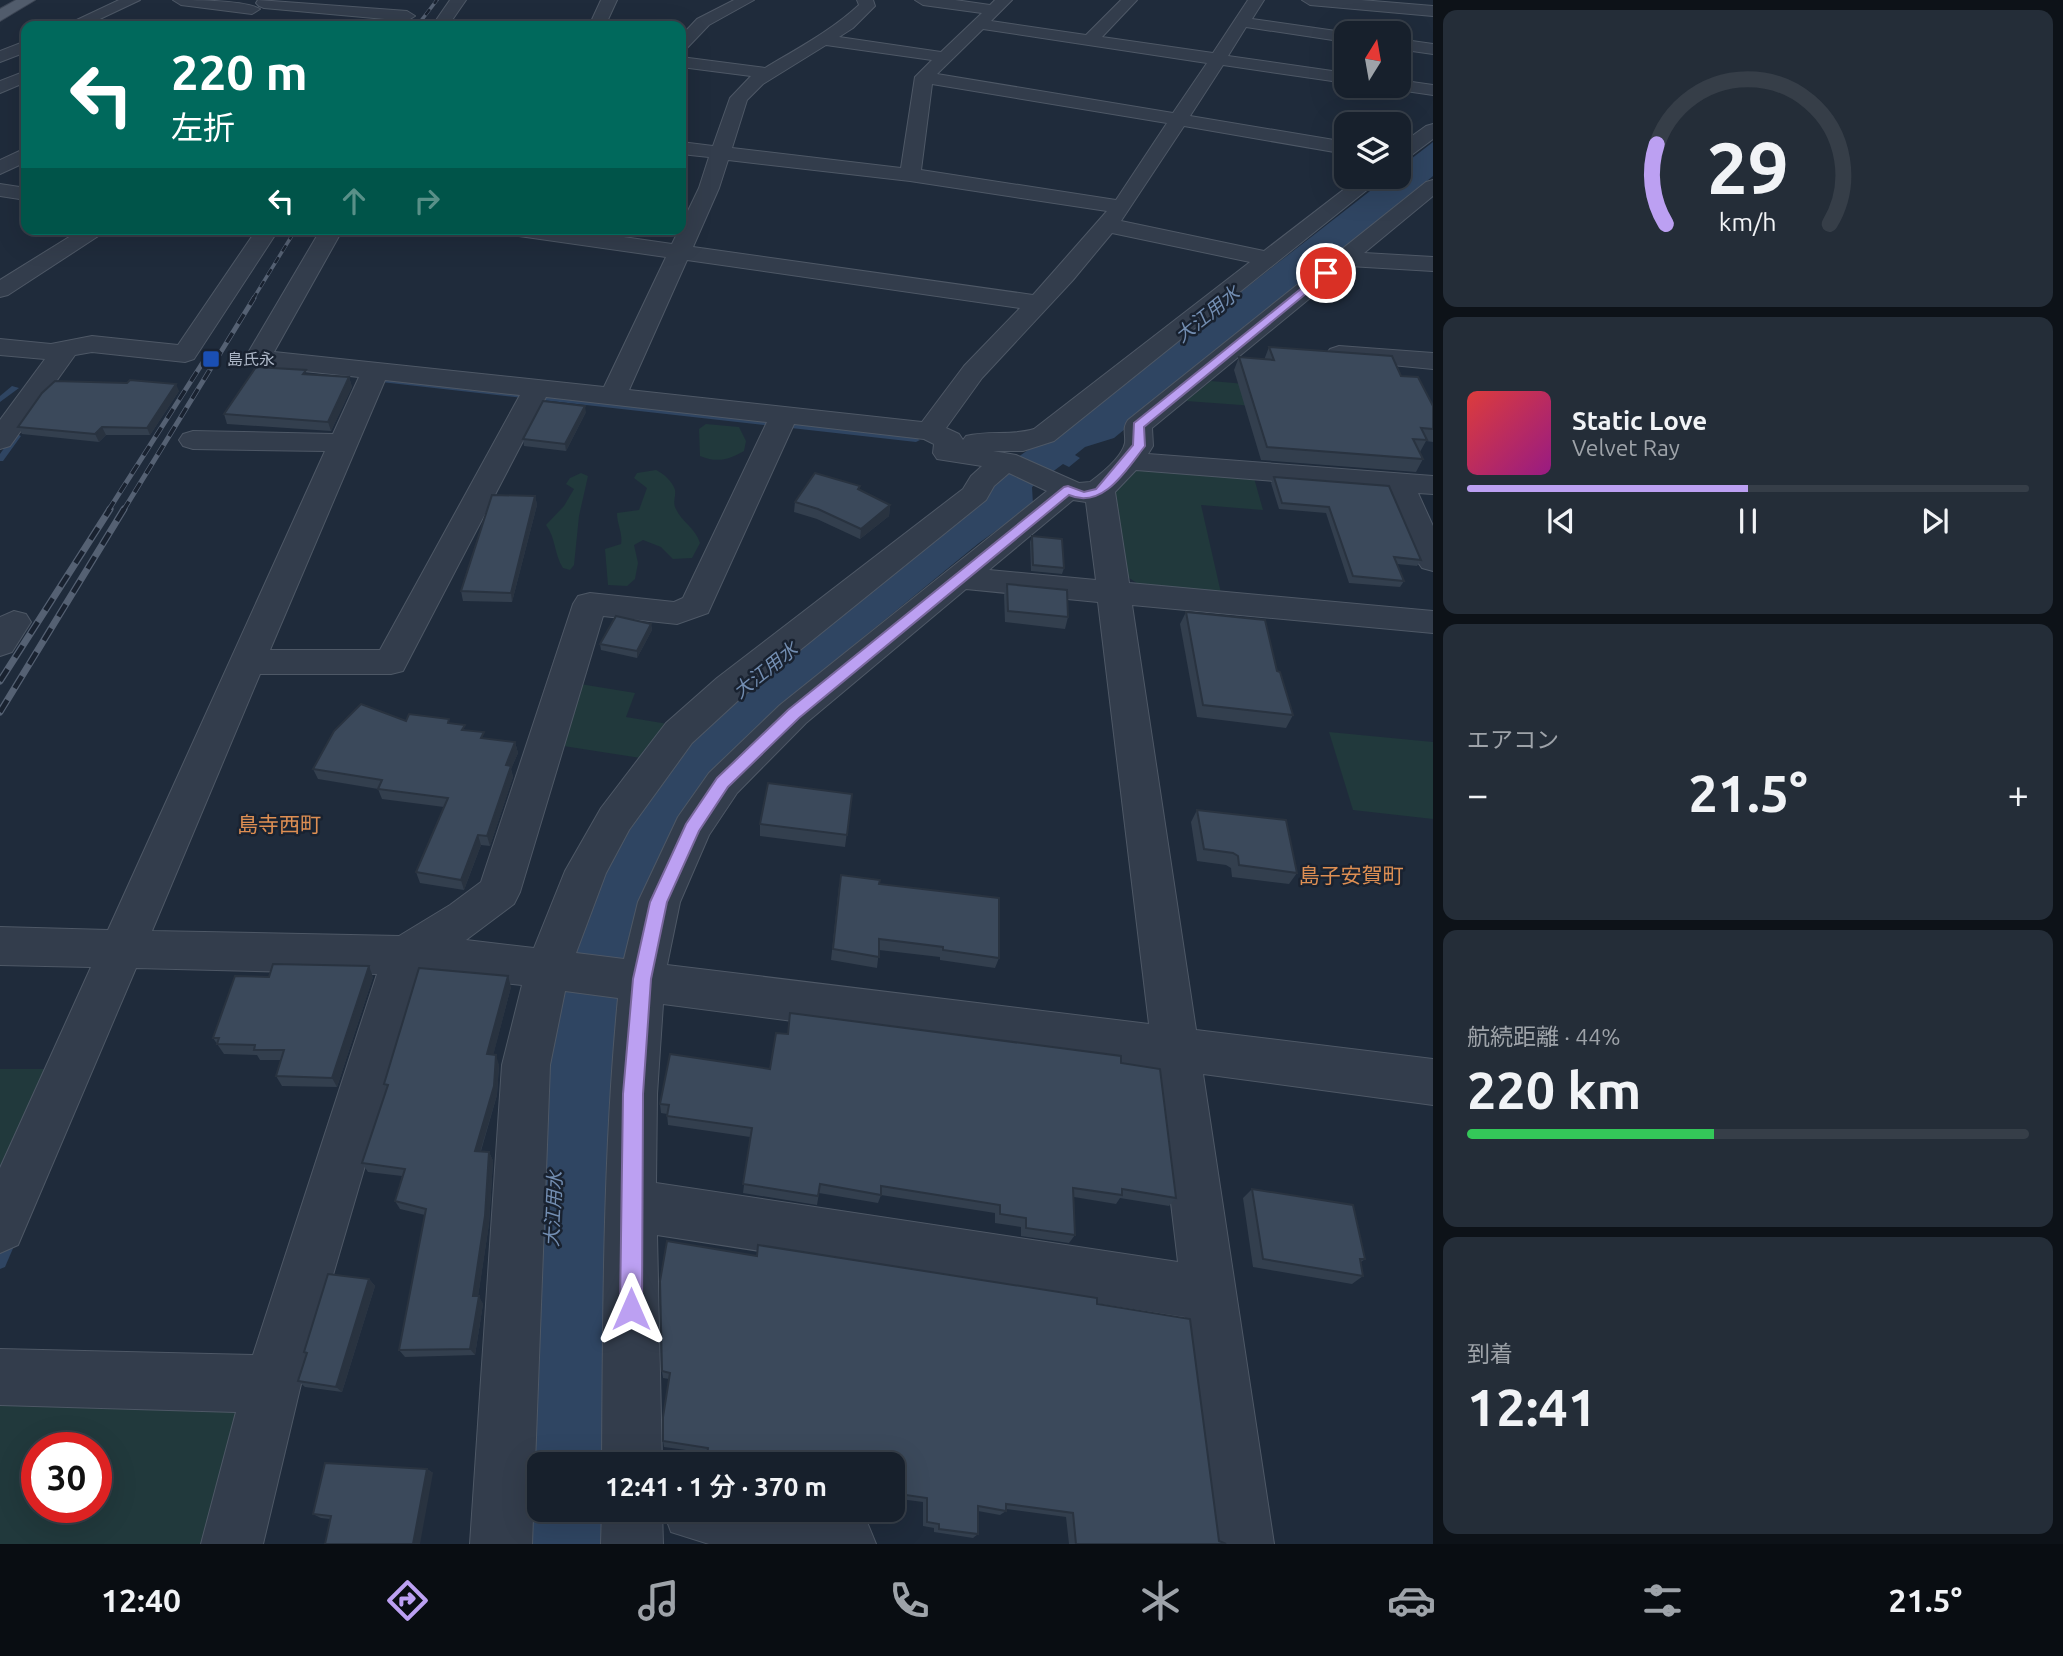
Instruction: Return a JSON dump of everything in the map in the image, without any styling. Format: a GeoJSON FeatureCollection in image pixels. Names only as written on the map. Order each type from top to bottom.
{"type":"FeatureCollection","features":[{"type":"Feature","properties":{"kind":"main road"},"geometry":{"type":"LineString","coordinates":[[0,16],[27,0]]}},
{"type":"Feature","properties":{"kind":"street"},"geometry":{"type":"LineString","coordinates":[[84,21],[132,0]]}},
{"type":"Feature","properties":{"kind":"street"},"geometry":{"type":"LineString","coordinates":[[181,0],[261,4],[403,21],[419,0]]}},
{"type":"Feature","properties":{"kind":"street"},"geometry":{"type":"LineString","coordinates":[[443,21],[458,0]]}},
{"type":"Feature","properties":{"kind":"street"},"geometry":{"type":"LineString","coordinates":[[599,21],[609,0]]}},
{"type":"Feature","properties":{"kind":"street"},"geometry":{"type":"LineString","coordinates":[[613,396],[709,188],[739,98],[768,73],[847,25],[867,6],[865,0],[852,0]]}},
{"type":"Feature","properties":{"kind":"street"},"geometry":{"type":"LineString","coordinates":[[923,0],[999,5]]}},
{"type":"Feature","properties":{"kind":"street"},"geometry":{"type":"LineString","coordinates":[[1090,40],[1129,0]]}},
{"type":"Feature","properties":{"kind":"street"},"geometry":{"type":"LineString","coordinates":[[940,436],[974,372],[1115,216],[1256,0]]}},
{"type":"Feature","properties":{"kind":"street"},"geometry":{"type":"LineString","coordinates":[[1310,0],[1433,11]]}},
{"type":"Feature","properties":{"kind":"street"},"geometry":{"type":"LineString","coordinates":[[707,3],[738,3]]}},
{"type":"Feature","properties":{"kind":"street"},"geometry":{"type":"LineString","coordinates":[[686,40],[704,22],[738,3]]}},
{"type":"Feature","properties":{"kind":"street"},"geometry":{"type":"LineString","coordinates":[[230,20],[261,4]]}},
{"type":"Feature","properties":{"kind":"street"},"geometry":{"type":"LineString","coordinates":[[910,175],[924,77],[999,5]]}},
{"type":"Feature","properties":{"kind":"street"},"geometry":{"type":"LineString","coordinates":[[1241,22],[1334,35]]}},
{"type":"Feature","properties":{"kind":"street"},"geometry":{"type":"LineString","coordinates":[[980,24],[1334,76]]}},
{"type":"Feature","properties":{"kind":"street"},"geometry":{"type":"LineString","coordinates":[[820,39],[943,57]]}},
{"type":"Feature","properties":{"kind":"street"},"geometry":{"type":"LineString","coordinates":[[1411,46],[1433,49]]}},
{"type":"Feature","properties":{"kind":"street"},"geometry":{"type":"LineString","coordinates":[[0,57],[21,48]]}},
{"type":"Feature","properties":{"kind":"street"},"geometry":{"type":"LineString","coordinates":[[686,63],[768,73]]}},
{"type":"Feature","properties":{"kind":"street"},"geometry":{"type":"LineString","coordinates":[[0,67],[21,69]]}},
{"type":"Feature","properties":{"kind":"street"},"geometry":{"type":"LineString","coordinates":[[924,77],[1334,146]]}},
{"type":"Feature","properties":{"kind":"street"},"geometry":{"type":"LineString","coordinates":[[0,88],[21,78]]}},
{"type":"Feature","properties":{"kind":"street"},"geometry":{"type":"LineString","coordinates":[[1411,87],[1433,90]]}},
{"type":"Feature","properties":{"kind":"street"},"geometry":{"type":"LineString","coordinates":[[1411,146],[1433,130]]}},
{"type":"Feature","properties":{"kind":"street"},"geometry":{"type":"LineString","coordinates":[[686,149],[910,175],[1115,216],[1269,259]]}},
{"type":"Feature","properties":{"kind":"street"},"geometry":{"type":"LineString","coordinates":[[0,168],[21,157]]}},
{"type":"Feature","properties":{"kind":"street"},"geometry":{"type":"LineString","coordinates":[[632,1452],[630,1205],[634,978],[659,902],[692,828],[723,783],[793,714],[958,578],[1087,481],[1139,446],[1138,426],[1433,186]]}},
{"type":"Feature","properties":{"kind":"street"},"geometry":{"type":"LineString","coordinates":[[328,235],[258,358],[375,371],[533,394],[613,396],[781,422],[1023,442],[1044,435],[1358,189]]}},
{"type":"Feature","properties":{"kind":"street"},"geometry":{"type":"LineString","coordinates":[[0,190],[21,193]]}},
{"type":"Feature","properties":{"kind":"street"},"geometry":{"type":"LineString","coordinates":[[0,290],[89,235]]}},
{"type":"Feature","properties":{"kind":"street"},"geometry":{"type":"LineString","coordinates":[[0,347],[51,352],[92,344],[186,354],[262,235]]}},
{"type":"Feature","properties":{"kind":"street"},"geometry":{"type":"LineString","coordinates":[[563,235],[1039,303]]}},
{"type":"Feature","properties":{"kind":"street"},"geometry":{"type":"LineString","coordinates":[[1345,259],[1433,264]]}},
{"type":"Feature","properties":{"kind":"street"},"geometry":{"type":"LineString","coordinates":[[1233,347],[1273,350]]}},
{"type":"Feature","properties":{"kind":"street"},"geometry":{"type":"LineString","coordinates":[[0,440],[11,411],[66,349]]}},
{"type":"Feature","properties":{"kind":"street"},"geometry":{"type":"LineString","coordinates":[[1313,353],[1433,361]]}},
{"type":"Feature","properties":{"kind":"street"},"geometry":{"type":"LineString","coordinates":[[0,1227],[375,371]]}},
{"type":"Feature","properties":{"kind":"street"},"geometry":{"type":"LineString","coordinates":[[248,662],[391,662],[533,394]]}},
{"type":"Feature","properties":{"kind":"street"},"geometry":{"type":"LineString","coordinates":[[232,1544],[272,1384],[405,955],[465,918],[499,892],[590,604],[677,613],[696,605],[781,422]]}},
{"type":"Feature","properties":{"kind":"street"},"geometry":{"type":"LineString","coordinates":[[940,436],[947,453],[1006,461],[1087,481],[1398,482],[1433,485]]}},
{"type":"Feature","properties":{"kind":"street"},"geometry":{"type":"LineString","coordinates":[[193,440],[343,443]]}},
{"type":"Feature","properties":{"kind":"street"},"geometry":{"type":"LineString","coordinates":[[501,1544],[526,1065],[550,968],[592,860],[622,809],[679,733],[730,687],[975,494],[981,482],[1006,461]]}},
{"type":"Feature","properties":{"kind":"street"},"geometry":{"type":"LineString","coordinates":[[1087,481],[1114,592],[1243,1544]]}},
{"type":"Feature","properties":{"kind":"street"},"geometry":{"type":"LineString","coordinates":[[1398,482],[1433,562]]}},
{"type":"Feature","properties":{"kind":"street"},"geometry":{"type":"LineString","coordinates":[[958,578],[1433,622]]}},
{"type":"Feature","properties":{"kind":"street"},"geometry":{"type":"LineString","coordinates":[[0,946],[444,956],[634,978],[1433,1082]]}},
{"type":"Feature","properties":{"kind":"street"},"geometry":{"type":"LineString","coordinates":[[630,1205],[1209,1294]]}},
{"type":"Feature","properties":{"kind":"street"},"geometry":{"type":"LineString","coordinates":[[0,1377],[272,1384]]}},
{"type":"Feature","properties":{"kind":"street"},"geometry":{"type":"LineString","coordinates":[[632,1522],[632,1544]]}},
{"type":"Feature","properties":{"kind":"street"},"geometry":{"type":"LineString","coordinates":[[747,1522],[845,1544]]}},
{"type":"Feature","properties":{"kind":"green space"},"geometry":{"type":"Polygon","coordinates":[[[1211,381],[1257,385],[1312,410],[1186,401],[1211,381]]]}},
{"type":"Feature","properties":{"kind":"green space"},"geometry":{"type":"Polygon","coordinates":[[[706,424],[739,427],[746,441],[744,451],[723,460],[700,456],[699,429],[706,424]]]}},
{"type":"Feature","properties":{"kind":"green space"},"geometry":{"type":"Polygon","coordinates":[[[1136,467],[1254,478],[1263,510],[1201,505],[1221,593],[1140,585],[1126,576],[1114,487],[1136,467]]]}},
{"type":"Feature","properties":{"kind":"green space"},"geometry":{"type":"Polygon","coordinates":[[[656,470],[672,484],[675,490],[675,507],[700,543],[692,558],[673,559],[661,547],[643,540],[634,545],[638,563],[635,579],[627,586],[608,585],[605,549],[621,544],[617,513],[639,510],[647,488],[634,478],[637,473],[656,470]]]}},
{"type":"Feature","properties":{"kind":"green space"},"geometry":{"type":"Polygon","coordinates":[[[581,473],[588,476],[579,516],[574,565],[570,570],[563,568],[560,563],[552,535],[546,525],[564,506],[574,489],[566,484],[570,478],[581,473]]]}},
{"type":"Feature","properties":{"kind":"green space"},"geometry":{"type":"Polygon","coordinates":[[[574,683],[635,693],[626,717],[674,725],[647,759],[557,745],[574,683]]]}},
{"type":"Feature","properties":{"kind":"green space"},"geometry":{"type":"Polygon","coordinates":[[[1329,732],[1433,742],[1433,819],[1353,810],[1329,732]]]}},
{"type":"Feature","properties":{"kind":"green space"},"geometry":{"type":"Polygon","coordinates":[[[0,1069],[53,1069],[0,1189],[0,1069]]]}},
{"type":"Feature","properties":{"kind":"green space"},"geometry":{"type":"Polygon","coordinates":[[[0,1394],[233,1403],[252,1427],[220,1544],[0,1544],[0,1394]]]}},
{"type":"Feature","properties":{"kind":"water","name":"大江用水"},"geometry":{"type":"Polygon","coordinates":[[[1433,142],[1433,176],[1114,438],[1085,447],[1075,455],[1080,458],[1069,467],[1063,464],[1032,487],[1033,504],[979,543],[779,706],[628,961],[615,1027],[606,1452],[527,1452],[527,1522],[604,1522],[604,1544],[514,1544],[544,1073],[594,872],[681,743],[1014,460],[1142,369],[1373,189],[1411,189],[1411,159],[1433,142]]]}},
{"type":"Feature","properties":{"kind":"building"},"geometry":{"type":"Polygon","coordinates":[[[1269,347],[1392,356],[1401,376],[1418,377],[1433,406],[1433,429],[1421,428],[1427,440],[1413,439],[1423,459],[1267,447],[1239,357],[1274,360],[1269,347]]]}},
{"type":"Feature","properties":{"kind":"building"},"geometry":{"type":"Polygon","coordinates":[[[256,367],[306,370],[303,374],[349,377],[328,422],[224,414],[256,367]]]}},
{"type":"Feature","properties":{"kind":"building"},"geometry":{"type":"Polygon","coordinates":[[[130,380],[176,384],[147,428],[102,427],[95,434],[18,427],[42,393],[55,381],[127,383],[130,380]]]}},
{"type":"Feature","properties":{"kind":"building"},"geometry":{"type":"Polygon","coordinates":[[[543,401],[585,406],[565,444],[523,439],[543,401]]]}},
{"type":"Feature","properties":{"kind":"building"},"geometry":{"type":"Polygon","coordinates":[[[815,473],[860,486],[858,489],[890,505],[861,529],[818,509],[795,502],[815,473]]]}},
{"type":"Feature","properties":{"kind":"building"},"geometry":{"type":"Polygon","coordinates":[[[1274,477],[1389,486],[1421,560],[1394,557],[1404,581],[1353,576],[1329,507],[1282,503],[1274,477]]]}},
{"type":"Feature","properties":{"kind":"building"},"geometry":{"type":"Polygon","coordinates":[[[492,495],[535,496],[511,593],[461,591],[492,495]]]}},
{"type":"Feature","properties":{"kind":"building"},"geometry":{"type":"Polygon","coordinates":[[[1032,536],[1062,539],[1064,568],[1033,565],[1032,536]]]}},
{"type":"Feature","properties":{"kind":"building"},"geometry":{"type":"Polygon","coordinates":[[[1007,584],[1067,590],[1068,617],[1008,611],[1007,584]]]}},
{"type":"Feature","properties":{"kind":"building"},"geometry":{"type":"Polygon","coordinates":[[[1186,612],[1265,620],[1277,671],[1280,672],[1293,715],[1203,705],[1186,612]]]}},
{"type":"Feature","properties":{"kind":"building"},"geometry":{"type":"Polygon","coordinates":[[[616,616],[651,624],[637,651],[600,644],[616,616]]]}},
{"type":"Feature","properties":{"kind":"building"},"geometry":{"type":"Polygon","coordinates":[[[361,704],[406,721],[409,714],[449,719],[448,723],[465,725],[462,730],[484,732],[481,738],[515,742],[506,765],[511,766],[487,836],[478,835],[461,880],[416,872],[448,798],[378,789],[382,780],[313,769],[334,731],[361,704]]]}},
{"type":"Feature","properties":{"kind":"building"},"geometry":{"type":"Polygon","coordinates":[[[768,783],[852,794],[847,835],[760,824],[768,783]]]}},
{"type":"Feature","properties":{"kind":"building"},"geometry":{"type":"Polygon","coordinates":[[[1197,810],[1286,820],[1297,873],[1239,865],[1238,856],[1233,853],[1204,849],[1197,810]]]}},
{"type":"Feature","properties":{"kind":"building"},"geometry":{"type":"Polygon","coordinates":[[[841,875],[880,880],[879,884],[999,898],[999,958],[943,950],[943,947],[879,939],[879,957],[833,949],[841,875]]]}},
{"type":"Feature","properties":{"kind":"building"},"geometry":{"type":"Polygon","coordinates":[[[273,964],[369,966],[332,1078],[276,1076],[284,1050],[254,1050],[255,1045],[217,1044],[219,1038],[213,1038],[235,976],[269,977],[273,964]]]}},
{"type":"Feature","properties":{"kind":"building"},"geometry":{"type":"Polygon","coordinates":[[[419,968],[508,976],[487,1054],[496,1055],[494,1086],[475,1151],[489,1152],[485,1216],[473,1296],[479,1296],[470,1349],[399,1350],[426,1209],[395,1201],[405,1169],[362,1163],[388,1085],[384,1084],[419,968]]]}},
{"type":"Feature","properties":{"kind":"building"},"geometry":{"type":"Polygon","coordinates":[[[790,1013],[1121,1056],[1121,1063],[1160,1069],[1176,1198],[1122,1189],[1122,1195],[1073,1188],[1075,1235],[1026,1228],[1026,1218],[1000,1214],[1000,1205],[881,1186],[881,1195],[820,1184],[818,1196],[743,1184],[752,1128],[667,1116],[669,1105],[660,1104],[670,1054],[770,1069],[776,1033],[788,1034],[790,1013]]]}},
{"type":"Feature","properties":{"kind":"building"},"geometry":{"type":"Polygon","coordinates":[[[1252,1189],[1353,1205],[1365,1259],[1360,1259],[1363,1276],[1263,1259],[1252,1189]]]}},
{"type":"Feature","properties":{"kind":"building"},"geometry":{"type":"Polygon","coordinates":[[[667,1241],[757,1256],[758,1245],[1097,1298],[1097,1304],[1190,1319],[1219,1541],[1226,1544],[1076,1544],[1073,1513],[1006,1504],[1006,1511],[978,1506],[978,1534],[939,1529],[939,1524],[927,1522],[927,1498],[905,1495],[905,1452],[708,1452],[708,1448],[663,1441],[663,1417],[670,1373],[662,1371],[660,1281],[667,1241]]]}},
{"type":"Feature","properties":{"kind":"building"},"geometry":{"type":"Polygon","coordinates":[[[328,1274],[369,1279],[336,1387],[298,1381],[328,1274]]]}},
{"type":"Feature","properties":{"kind":"building"},"geometry":{"type":"Polygon","coordinates":[[[325,1463],[427,1469],[413,1544],[325,1544],[331,1516],[313,1514],[325,1463]]]}},
{"type":"Feature","properties":{"kind":"waterway"},"geometry":{"type":"LineString","coordinates":[[381,380],[916,440]]}},
{"type":"Feature","properties":{"kind":"waterway"},"geometry":{"type":"LineString","coordinates":[[0,400],[15,388]]}},
{"type":"Feature","properties":{"kind":"waterway"},"geometry":{"type":"LineString","coordinates":[[0,459],[17,436]]}},
{"type":"Feature","properties":{"kind":"waterway"},"geometry":{"type":"LineString","coordinates":[[0,1262],[10,1239]]}},
{"type":"Feature","properties":{"kind":"railway"},"geometry":{"type":"LineString","coordinates":[[421,21],[437,0]]}},
{"type":"Feature","properties":{"kind":"railway"},"geometry":{"type":"LineString","coordinates":[[253,299],[292,235]]}},
{"type":"Feature","properties":{"kind":"railway"},"geometry":{"type":"LineString","coordinates":[[123,511],[254,298]]}},
{"type":"Feature","properties":{"kind":"railway"},"geometry":{"type":"LineString","coordinates":[[108,511],[207,356]]}},
{"type":"Feature","properties":{"kind":"railway"},"geometry":{"type":"LineString","coordinates":[[0,681],[110,509]]}},
{"type":"Feature","properties":{"kind":"railway"},"geometry":{"type":"LineString","coordinates":[[0,712],[124,509]]}},
{"type":"Feature","properties":{"kind":"place","name":"島氏永"},"geometry":{"type":"Point","coordinates":[211,359]}},
{"type":"Feature","properties":{"kind":"district","name":"島寺西町"},"geometry":{"type":"Point","coordinates":[279,824]}},
{"type":"Feature","properties":{"kind":"district","name":"島子安賀町"},"geometry":{"type":"Point","coordinates":[1351,875]}},
{"type":"Feature","properties":{"kind":"route"},"geometry":{"type":"LineString","coordinates":[[631,1309],[633,1094],[642,979],[659,902],[692,828],[723,783],[793,714],[1068,489],[1082,496],[1100,491],[1139,446],[1138,426],[1326,273]]}}]}
